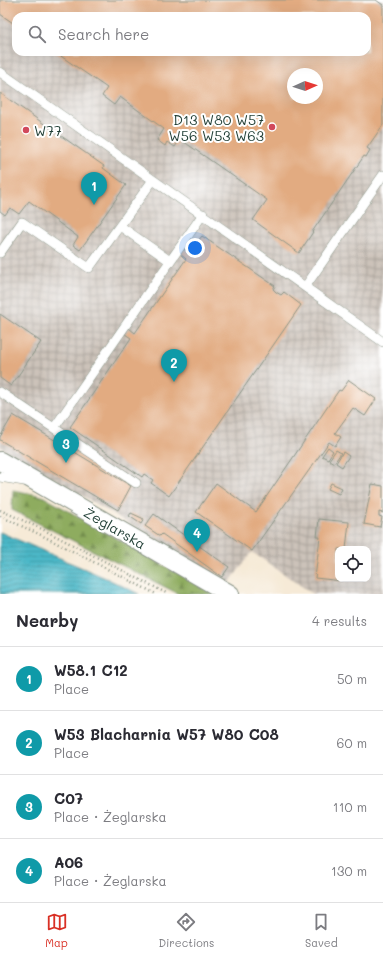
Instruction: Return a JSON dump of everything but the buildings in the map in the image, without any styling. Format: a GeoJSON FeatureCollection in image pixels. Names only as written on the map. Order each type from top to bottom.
{"type":"FeatureCollection","features":[{"type":"Feature","properties":{"kind":"street","name":"Żeglarska"},"geometry":{"type":"LineString","coordinates":[[0,461],[230,594]]}},
{"type":"Feature","properties":{"kind":"lane"},"geometry":{"type":"LineString","coordinates":[[0,72],[383,342]]}},
{"type":"Feature","properties":{"kind":"lane"},"geometry":{"type":"LineString","coordinates":[[305,287],[383,175]]}},
{"type":"Feature","properties":{"kind":"lane"},"geometry":{"type":"LineString","coordinates":[[0,253],[22,222],[90,268],[153,180]]}},
{"type":"Feature","properties":{"kind":"lane"},"geometry":{"type":"LineString","coordinates":[[54,428],[203,214]]}},
{"type":"Feature","properties":{"kind":"lane"},"geometry":{"type":"LineString","coordinates":[[120,226],[170,261]]}},
{"type":"Feature","properties":{"kind":"lane"},"geometry":{"type":"LineString","coordinates":[[0,392],[136,483]]}},
{"type":"Feature","properties":{"kind":"lane"},"geometry":{"type":"LineString","coordinates":[[0,477],[36,483]]}},
{"type":"Feature","properties":{"kind":"path"},"geometry":{"type":"LineString","coordinates":[[0,510],[56,536],[168,594]]}},
{"type":"Feature","properties":{"kind":"path"},"geometry":{"type":"LineString","coordinates":[[0,516],[41,535],[156,594]]}},
{"type":"Feature","properties":{"kind":"shaded area"},"geometry":{"type":"Polygon","coordinates":[[[0,0],[383,0],[383,594],[313,594],[252,552],[229,583],[0,447],[0,0]]]}},
{"type":"Feature","properties":{"kind":"green space"},"geometry":{"type":"Polygon","coordinates":[[[13,490],[42,496],[214,594],[179,594],[12,510],[13,490]]]}},
{"type":"Feature","properties":{"kind":"water"},"geometry":{"type":"Polygon","coordinates":[[[0,532],[108,579],[139,594],[0,594],[0,532]]]}},
{"type":"Feature","properties":{"kind":"place","name":"D13 W80 W57 W56 W53 W63"},"geometry":{"type":"Point","coordinates":[272,127]}},
{"type":"Feature","properties":{"kind":"place","name":"W77"},"geometry":{"type":"Point","coordinates":[26,130]}},
{"type":"Feature","properties":{"kind":"place","name":"W58.1 C12"},"geometry":{"type":"Point","coordinates":[94,205]}},
{"type":"Feature","properties":{"kind":"place","name":"W53 Blacharnia W57 W80 C08"},"geometry":{"type":"Point","coordinates":[174,382]}},
{"type":"Feature","properties":{"kind":"place","name":"C07"},"geometry":{"type":"Point","coordinates":[66,463]}},
{"type":"Feature","properties":{"kind":"place","name":"A06"},"geometry":{"type":"Point","coordinates":[197,552]}}]}
